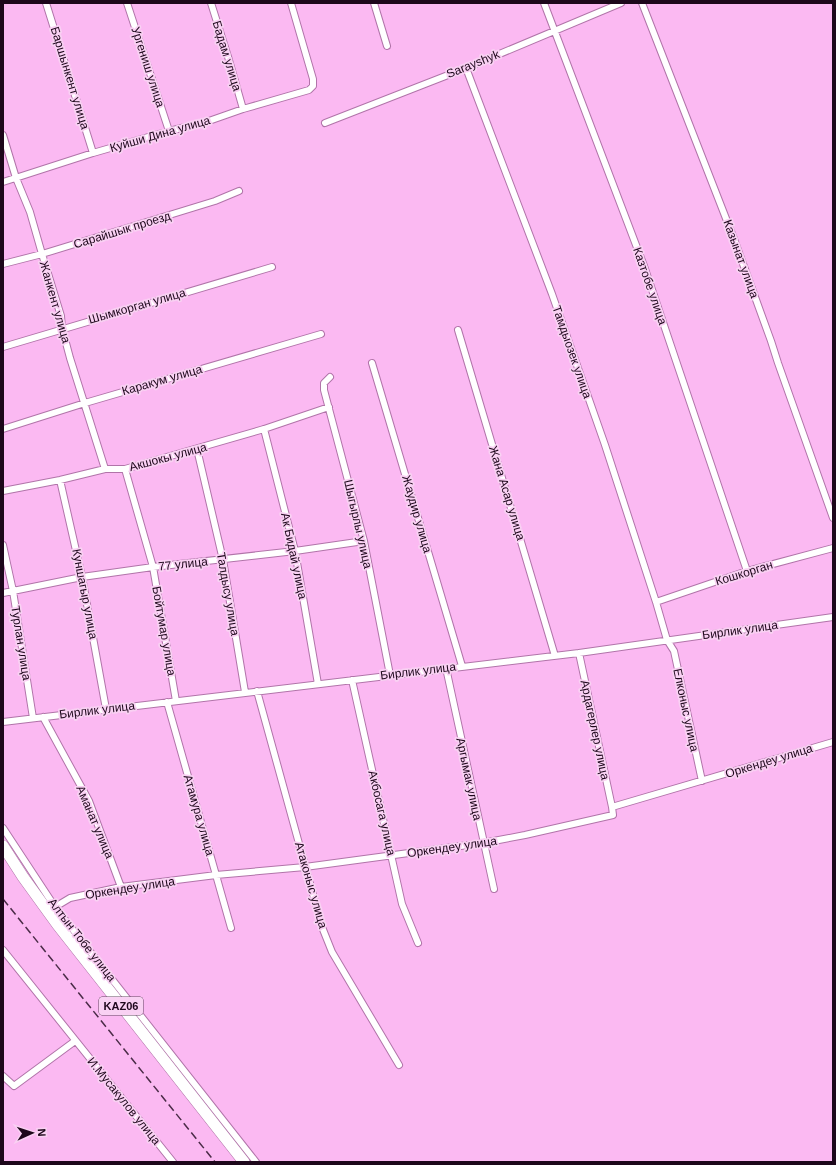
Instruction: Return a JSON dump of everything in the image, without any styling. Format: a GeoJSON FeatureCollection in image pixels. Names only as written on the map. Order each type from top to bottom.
{"type":"FeatureCollection","features":[{"type":"Feature","properties":{"kind":"highway","name":"KАZ06"},"geometry":{"type":"LineString","coordinates":[[3,846],[23,877],[57,924],[244,1162]]}},
{"type":"Feature","properties":{"kind":"highway","name":"KАZ06"},"geometry":{"type":"LineString","coordinates":[[3,858],[52,928],[235,1162]]}},
{"type":"Feature","properties":{"kind":"street","name":"Баршынкент улица"},"geometry":{"type":"LineString","coordinates":[[46,3],[93,153]]}},
{"type":"Feature","properties":{"kind":"street","name":"Ургениш улица"},"geometry":{"type":"LineString","coordinates":[[127,3],[169,131]]}},
{"type":"Feature","properties":{"kind":"street","name":"Бадам улица"},"geometry":{"type":"LineString","coordinates":[[211,3],[243,109]]}},
{"type":"Feature","properties":{"kind":"street","name":"Куйши Дина улица"},"geometry":{"type":"LineString","coordinates":[[3,182],[93,153],[206,122],[243,109],[309,90],[314,82],[291,3]]}},
{"type":"Feature","properties":{"kind":"street"},"geometry":{"type":"LineString","coordinates":[[374,3],[387,46]]}},
{"type":"Feature","properties":{"kind":"street","name":"Казтобе улица"},"geometry":{"type":"LineString","coordinates":[[544,3],[644,266],[747,571]]}},
{"type":"Feature","properties":{"kind":"street","name":"Sarayshyk"},"geometry":{"type":"LineString","coordinates":[[325,123],[466,68],[621,3]]}},
{"type":"Feature","properties":{"kind":"street","name":"Казынат улица"},"geometry":{"type":"LineString","coordinates":[[642,3],[737,247],[833,518]]}},
{"type":"Feature","properties":{"kind":"street","name":"Тамдыозек улица"},"geometry":{"type":"LineString","coordinates":[[466,68],[552,294],[605,445],[667,640]]}},
{"type":"Feature","properties":{"kind":"street","name":"Жанкент улица"},"geometry":{"type":"LineString","coordinates":[[3,135],[16,178],[30,212],[61,316],[62,328],[105,469]]}},
{"type":"Feature","properties":{"kind":"street","name":"Сарайшык проезд"},"geometry":{"type":"LineString","coordinates":[[3,264],[42,254],[215,201],[239,191]]}},
{"type":"Feature","properties":{"kind":"street","name":"Шымкорган улица"},"geometry":{"type":"LineString","coordinates":[[3,347],[62,328],[272,267]]}},
{"type":"Feature","properties":{"kind":"street","name":"Жана Асар улица"},"geometry":{"type":"LineString","coordinates":[[458,330],[555,656]]}},
{"type":"Feature","properties":{"kind":"street","name":"Каракум улица"},"geometry":{"type":"LineString","coordinates":[[3,429],[85,403],[321,334]]}},
{"type":"Feature","properties":{"kind":"street","name":"Жаудир улица"},"geometry":{"type":"LineString","coordinates":[[372,363],[462,666]]}},
{"type":"Feature","properties":{"kind":"street","name":"Шыгырлы улица"},"geometry":{"type":"LineString","coordinates":[[330,377],[326,380],[324,386],[325,398],[329,407],[364,541],[390,675]]}},
{"type":"Feature","properties":{"kind":"street","name":"Акшокы улица"},"geometry":{"type":"LineString","coordinates":[[3,491],[60,480],[105,469],[125,469],[264,429],[329,407]]}},
{"type":"Feature","properties":{"kind":"street","name":"Ак Бидай улица"},"geometry":{"type":"LineString","coordinates":[[264,429],[295,551],[318,684]]}},
{"type":"Feature","properties":{"kind":"street","name":"Талдысу улица"},"geometry":{"type":"LineString","coordinates":[[197,449],[223,560],[245,692]]}},
{"type":"Feature","properties":{"kind":"street","name":"Бойтумар улица"},"geometry":{"type":"LineString","coordinates":[[125,469],[153,567],[176,701]]}},
{"type":"Feature","properties":{"kind":"street","name":"Куншагыр улица"},"geometry":{"type":"LineString","coordinates":[[60,480],[82,577],[106,709]]}},
{"type":"Feature","properties":{"kind":"street","name":"77 улица"},"geometry":{"type":"LineString","coordinates":[[3,593],[82,577],[364,541]]}},
{"type":"Feature","properties":{"kind":"street","name":"Турлан улица"},"geometry":{"type":"LineString","coordinates":[[3,545],[13,591],[33,718]]}},
{"type":"Feature","properties":{"kind":"street","name":"Кошкорган"},"geometry":{"type":"LineString","coordinates":[[656,602],[747,571],[833,548]]}},
{"type":"Feature","properties":{"kind":"street","name":"Бирлик улица"},"geometry":{"type":"LineString","coordinates":[[3,722],[555,656],[833,617]]}},
{"type":"Feature","properties":{"kind":"street","name":"Елконыс улица"},"geometry":{"type":"LineString","coordinates":[[667,640],[674,652],[702,781]]}},
{"type":"Feature","properties":{"kind":"street","name":"Ардагерлер улица"},"geometry":{"type":"LineString","coordinates":[[578,653],[612,807]]}},
{"type":"Feature","properties":{"kind":"street","name":"Аргымак улица"},"geometry":{"type":"LineString","coordinates":[[446,668],[494,889]]}},
{"type":"Feature","properties":{"kind":"street","name":"Акбосага улица"},"geometry":{"type":"LineString","coordinates":[[352,680],[402,904],[418,943]]}},
{"type":"Feature","properties":{"kind":"street","name":"Атаконыс улица"},"geometry":{"type":"LineString","coordinates":[[257,691],[322,927],[332,952],[399,1066]]}},
{"type":"Feature","properties":{"kind":"street","name":"Атамура улица"},"geometry":{"type":"LineString","coordinates":[[167,702],[231,928]]}},
{"type":"Feature","properties":{"kind":"street","name":"Аманат улица"},"geometry":{"type":"LineString","coordinates":[[43,717],[89,801],[121,887]]}},
{"type":"Feature","properties":{"kind":"street","name":"Оркендеу улица"},"geometry":{"type":"LineString","coordinates":[[55,906],[70,898],[121,887],[391,856],[483,843],[525,835],[613,815],[612,807],[833,742]]}},
{"type":"Feature","properties":{"kind":"street","name":"Алтын Тобе улица"},"geometry":{"type":"LineString","coordinates":[[3,828],[55,906],[256,1162]]}},
{"type":"Feature","properties":{"kind":"street","name":"И.Мусакулов улица"},"geometry":{"type":"LineString","coordinates":[[3,950],[173,1162]]}},
{"type":"Feature","properties":{"kind":"street"},"geometry":{"type":"LineString","coordinates":[[3,1076],[14,1086],[75,1041]]}},
{"type":"Feature","properties":{"kind":"railway"},"geometry":{"type":"LineString","coordinates":[[3,899],[215,1162]]}}]}
